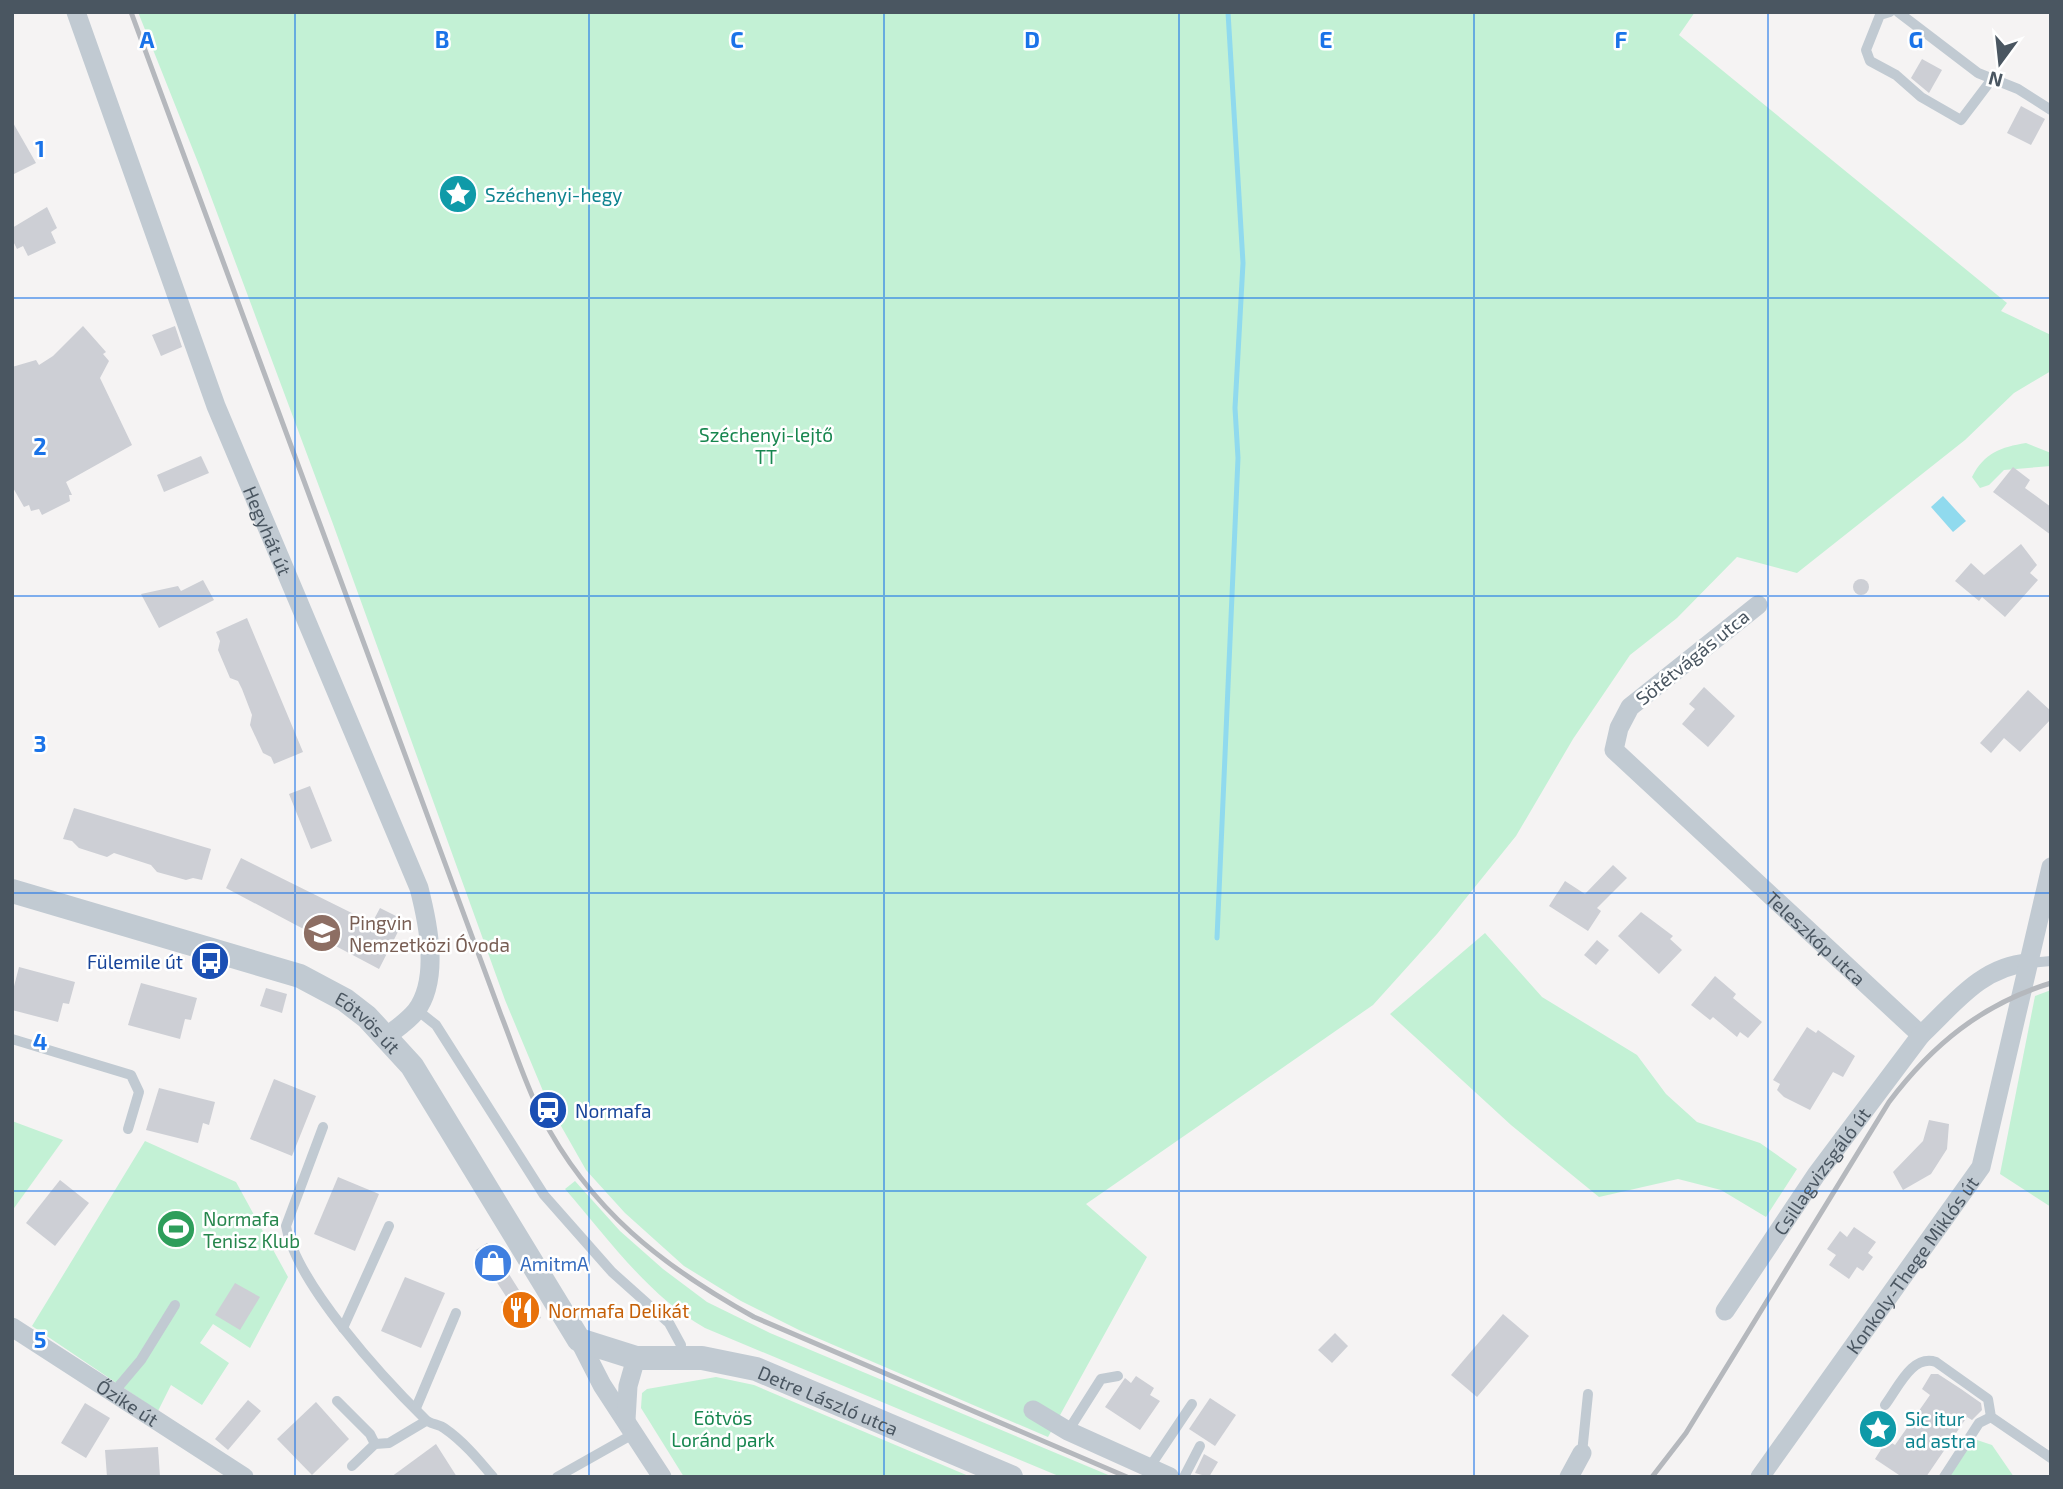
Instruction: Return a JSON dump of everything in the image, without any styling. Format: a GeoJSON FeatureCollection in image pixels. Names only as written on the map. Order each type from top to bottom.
{"type":"FeatureCollection","features":[{"type":"Feature","properties":{"kind":"street","name":"Hegyhát út"},"geometry":{"type":"LineString","coordinates":[[76,12],[206,381],[419,888],[430,955],[417,1010]]}},
{"type":"Feature","properties":{"kind":"street","name":"Sötétvágás utca"},"geometry":{"type":"LineString","coordinates":[[1614,750],[1619,728],[1630,707],[1758,605]]}},
{"type":"Feature","properties":{"kind":"street","name":"Teleszkóp utca"},"geometry":{"type":"LineString","coordinates":[[1614,750],[1921,1035]]}},
{"type":"Feature","properties":{"kind":"street","name":"Konkoly-Thege Miklós út"},"geometry":{"type":"LineString","coordinates":[[1760,1477],[1981,1167],[2051,867]]}},
{"type":"Feature","properties":{"kind":"street","name":"Eötvös út"},"geometry":{"type":"LineString","coordinates":[[12,891],[288,971],[345,1000],[387,1037],[429,1093],[579,1340],[602,1385],[662,1477]]}},
{"type":"Feature","properties":{"kind":"street"},"geometry":{"type":"LineString","coordinates":[[1921,1035],[1978,981],[2009,964],[2028,963]]}},
{"type":"Feature","properties":{"kind":"street"},"geometry":{"type":"LineString","coordinates":[[387,1037],[417,1010]]}},
{"type":"Feature","properties":{"kind":"street","name":"Csillagvizsgáló út"},"geometry":{"type":"LineString","coordinates":[[1725,1311],[1816,1175],[1921,1035]]}},
{"type":"Feature","properties":{"kind":"street","name":"Őzike út"},"geometry":{"type":"LineString","coordinates":[[12,1327],[244,1477]]}},
{"type":"Feature","properties":{"kind":"street"},"geometry":{"type":"LineString","coordinates":[[579,1340],[636,1358],[626,1393],[631,1426]]}},
{"type":"Feature","properties":{"kind":"street","name":"Detre László utca"},"geometry":{"type":"LineString","coordinates":[[636,1358],[702,1358],[729,1361],[756,1369],[1011,1477]]}},
{"type":"Feature","properties":{"kind":"street"},"geometry":{"type":"LineString","coordinates":[[1033,1410],[1068,1431],[1170,1477]]}},
{"type":"Feature","properties":{"kind":"street"},"geometry":{"type":"LineString","coordinates":[[1569,1477],[1582,1453]]}},
{"type":"Feature","properties":{"kind":"lane"},"geometry":{"type":"LineString","coordinates":[[1889,12],[1880,15],[1867,50],[1870,61],[1896,75],[1921,97],[1961,120],[1992,79]]}},
{"type":"Feature","properties":{"kind":"lane"},"geometry":{"type":"LineString","coordinates":[[1898,12],[1978,73],[2018,89],[2051,110]]}},
{"type":"Feature","properties":{"kind":"lane"},"geometry":{"type":"LineString","coordinates":[[2028,963],[2051,961]]}},
{"type":"Feature","properties":{"kind":"lane"},"geometry":{"type":"LineString","coordinates":[[417,1010],[436,1025],[544,1195],[612,1272],[669,1323],[681,1345]]}},
{"type":"Feature","properties":{"kind":"lane"},"geometry":{"type":"LineString","coordinates":[[12,1039],[131,1075],[139,1092],[128,1129]]}},
{"type":"Feature","properties":{"kind":"lane"},"geometry":{"type":"LineString","coordinates":[[323,1127],[286,1226],[289,1240],[303,1269],[370,1362],[426,1421],[441,1426],[462,1442],[492,1477]]}},
{"type":"Feature","properties":{"kind":"lane"},"geometry":{"type":"LineString","coordinates":[[343,1328],[389,1226]]}},
{"type":"Feature","properties":{"kind":"lane"},"geometry":{"type":"LineString","coordinates":[[114,1392],[141,1360],[175,1305]]}},
{"type":"Feature","properties":{"kind":"lane"},"geometry":{"type":"LineString","coordinates":[[416,1408],[456,1313]]}},
{"type":"Feature","properties":{"kind":"lane"},"geometry":{"type":"LineString","coordinates":[[1885,1405],[1917,1361],[1927,1359],[1936,1362],[1988,1398],[1991,1417],[2051,1458]]}},
{"type":"Feature","properties":{"kind":"lane"},"geometry":{"type":"LineString","coordinates":[[1068,1431],[1101,1379],[1118,1376]]}},
{"type":"Feature","properties":{"kind":"lane"},"geometry":{"type":"LineString","coordinates":[[1582,1453],[1588,1394]]}},
{"type":"Feature","properties":{"kind":"lane"},"geometry":{"type":"LineString","coordinates":[[337,1401],[370,1434],[375,1444]]}},
{"type":"Feature","properties":{"kind":"lane"},"geometry":{"type":"LineString","coordinates":[[1149,1468],[1192,1404]]}},
{"type":"Feature","properties":{"kind":"lane"},"geometry":{"type":"LineString","coordinates":[[1944,1477],[1979,1423],[1991,1417]]}},
{"type":"Feature","properties":{"kind":"lane"},"geometry":{"type":"LineString","coordinates":[[352,1466],[375,1444],[389,1443],[426,1421]]}},
{"type":"Feature","properties":{"kind":"lane"},"geometry":{"type":"LineString","coordinates":[[557,1477],[631,1426]]}},
{"type":"Feature","properties":{"kind":"lane"},"geometry":{"type":"LineString","coordinates":[[1184,1477],[1200,1446]]}},
{"type":"Feature","properties":{"kind":"green space","name":"Széchenyi-lejtő TT"},"geometry":{"type":"Polygon","coordinates":[[[138,12],[1695,12],[1679,35],[2007,303],[2001,311],[2051,335],[2051,371],[2014,393],[1965,440],[1797,573],[1737,557],[1677,618],[1630,655],[1573,739],[1516,836],[1437,934],[1373,1005],[1086,1204],[1147,1257],[1048,1437],[801,1331],[741,1301],[684,1266],[625,1213],[586,1170],[548,1103],[505,1000],[333,524],[201,170],[138,12]]]}},
{"type":"Feature","properties":{"kind":"green space"},"geometry":{"type":"Polygon","coordinates":[[[2026,443],[2051,453],[2051,466],[2004,470],[1989,485],[1980,488],[1972,477],[1982,462],[1994,452],[2026,443]]]}},
{"type":"Feature","properties":{"kind":"green space"},"geometry":{"type":"Polygon","coordinates":[[[1485,933],[1542,997],[1637,1055],[1666,1094],[1697,1122],[1760,1143],[1797,1169],[1766,1217],[1721,1190],[1678,1179],[1599,1197],[1511,1125],[1390,1014],[1485,933]]]}},
{"type":"Feature","properties":{"kind":"green space"},"geometry":{"type":"Polygon","coordinates":[[[2051,990],[2051,1207],[2000,1174],[2035,996],[2051,990]]]}},
{"type":"Feature","properties":{"kind":"green space"},"geometry":{"type":"Polygon","coordinates":[[[12,1121],[63,1140],[12,1211],[12,1121]]]}},
{"type":"Feature","properties":{"kind":"green space","name":"Normafa Tenisz Klub"},"geometry":{"type":"Polygon","coordinates":[[[145,1141],[236,1182],[288,1277],[250,1348],[213,1324],[200,1343],[229,1363],[202,1405],[171,1385],[158,1411],[32,1326],[145,1141]]]}},
{"type":"Feature","properties":{"kind":"green space"},"geometry":{"type":"Polygon","coordinates":[[[575,1181],[620,1231],[663,1269],[707,1302],[770,1333],[1113,1477],[1061,1477],[705,1328],[665,1299],[629,1264],[565,1189],[575,1181]]]}},
{"type":"Feature","properties":{"kind":"green space","name":"Eötvös Loránd park"},"geometry":{"type":"Polygon","coordinates":[[[716,1377],[754,1385],[971,1477],[684,1477],[641,1408],[642,1393],[647,1389],[716,1377]]]}},
{"type":"Feature","properties":{"kind":"green space"},"geometry":{"type":"Polygon","coordinates":[[[1974,1439],[1992,1445],[2014,1477],[1948,1477],[1974,1439]]]}},
{"type":"Feature","properties":{"kind":"water"},"geometry":{"type":"Polygon","coordinates":[[[1943,496],[1966,521],[1953,532],[1931,507],[1943,496]]]}},
{"type":"Feature","properties":{"kind":"building"},"geometry":{"type":"Polygon","coordinates":[[[1922,59],[1942,70],[1929,93],[1911,78],[1922,59]]]}},
{"type":"Feature","properties":{"kind":"building"},"geometry":{"type":"Polygon","coordinates":[[[2021,106],[2045,119],[2031,145],[2007,133],[2021,106]]]}},
{"type":"Feature","properties":{"kind":"building"},"geometry":{"type":"Polygon","coordinates":[[[12,121],[36,163],[12,175],[12,121]]]}},
{"type":"Feature","properties":{"kind":"building"},"geometry":{"type":"Polygon","coordinates":[[[47,207],[57,228],[51,232],[56,243],[28,256],[23,246],[17,249],[12,239],[12,228],[47,207]]]}},
{"type":"Feature","properties":{"kind":"building"},"geometry":{"type":"Polygon","coordinates":[[[83,326],[106,352],[103,354],[109,361],[100,378],[132,445],[66,482],[72,495],[69,495],[70,501],[42,515],[39,509],[31,511],[29,505],[24,507],[12,486],[12,367],[36,360],[39,365],[53,356],[83,326]]]}},
{"type":"Feature","properties":{"kind":"building"},"geometry":{"type":"Polygon","coordinates":[[[175,326],[182,347],[161,356],[152,335],[175,326]]]}},
{"type":"Feature","properties":{"kind":"building"},"geometry":{"type":"Polygon","coordinates":[[[201,456],[209,473],[164,492],[157,475],[201,456]]]}},
{"type":"Feature","properties":{"kind":"building"},"geometry":{"type":"Polygon","coordinates":[[[2013,467],[2030,480],[2025,488],[2051,507],[2051,535],[1993,492],[2013,467]]]}},
{"type":"Feature","properties":{"kind":"building"},"geometry":{"type":"Polygon","coordinates":[[[2021,544],[2037,565],[2030,573],[2038,580],[2005,617],[1982,597],[1979,601],[1955,581],[1971,563],[1984,575],[2021,544]]]}},
{"type":"Feature","properties":{"kind":"building"},"geometry":{"type":"Polygon","coordinates":[[[1861,579],[1867,581],[1867,593],[1861,595],[1855,593],[1853,587],[1855,581],[1861,579]]]}},
{"type":"Feature","properties":{"kind":"building"},"geometry":{"type":"Polygon","coordinates":[[[203,580],[214,600],[159,628],[141,594],[178,586],[181,591],[203,580]]]}},
{"type":"Feature","properties":{"kind":"building"},"geometry":{"type":"Polygon","coordinates":[[[247,618],[303,752],[274,764],[271,757],[263,753],[250,725],[252,715],[242,689],[238,681],[230,678],[218,650],[220,641],[216,632],[247,618]]]}},
{"type":"Feature","properties":{"kind":"building"},"geometry":{"type":"Polygon","coordinates":[[[1704,687],[1735,716],[1708,747],[1682,724],[1695,709],[1689,704],[1704,687]]]}},
{"type":"Feature","properties":{"kind":"building"},"geometry":{"type":"Polygon","coordinates":[[[2028,690],[2051,711],[2051,719],[2020,752],[2004,738],[1991,753],[1980,743],[2028,690]]]}},
{"type":"Feature","properties":{"kind":"building"},"geometry":{"type":"Polygon","coordinates":[[[310,786],[332,841],[311,849],[289,794],[310,786]]]}},
{"type":"Feature","properties":{"kind":"building"},"geometry":{"type":"Polygon","coordinates":[[[74,808],[211,849],[202,880],[186,880],[157,872],[151,865],[114,853],[107,857],[79,848],[72,841],[63,839],[74,808]]]}},
{"type":"Feature","properties":{"kind":"building"},"geometry":{"type":"Polygon","coordinates":[[[241,858],[372,923],[380,908],[404,920],[379,969],[226,888],[241,858]]]}},
{"type":"Feature","properties":{"kind":"building"},"geometry":{"type":"Polygon","coordinates":[[[1613,865],[1627,878],[1597,908],[1601,911],[1588,931],[1549,906],[1565,881],[1585,894],[1613,865]]]}},
{"type":"Feature","properties":{"kind":"building"},"geometry":{"type":"Polygon","coordinates":[[[1641,912],[1673,936],[1670,939],[1682,950],[1659,974],[1618,936],[1641,912]]]}},
{"type":"Feature","properties":{"kind":"building"},"geometry":{"type":"Polygon","coordinates":[[[1597,940],[1609,950],[1596,965],[1584,955],[1597,940]]]}},
{"type":"Feature","properties":{"kind":"building"},"geometry":{"type":"Polygon","coordinates":[[[19,967],[75,982],[69,1004],[63,1003],[58,1022],[12,1010],[12,994],[19,967]]]}},
{"type":"Feature","properties":{"kind":"building"},"geometry":{"type":"Polygon","coordinates":[[[1715,976],[1736,994],[1733,998],[1762,1022],[1748,1038],[1740,1032],[1737,1037],[1713,1017],[1710,1020],[1691,1005],[1715,976]]]}},
{"type":"Feature","properties":{"kind":"building"},"geometry":{"type":"Polygon","coordinates":[[[141,983],[197,998],[191,1020],[185,1019],[180,1039],[128,1025],[141,983]]]}},
{"type":"Feature","properties":{"kind":"building"},"geometry":{"type":"Polygon","coordinates":[[[266,988],[287,994],[282,1013],[260,1006],[266,988]]]}},
{"type":"Feature","properties":{"kind":"building"},"geometry":{"type":"Polygon","coordinates":[[[1807,1027],[1816,1033],[1818,1030],[1855,1056],[1843,1077],[1833,1072],[1810,1110],[1784,1097],[1777,1090],[1780,1084],[1773,1080],[1807,1027]]]}},
{"type":"Feature","properties":{"kind":"building"},"geometry":{"type":"Polygon","coordinates":[[[274,1079],[316,1096],[292,1156],[250,1139],[274,1079]]]}},
{"type":"Feature","properties":{"kind":"building"},"geometry":{"type":"Polygon","coordinates":[[[159,1088],[215,1102],[209,1125],[203,1123],[198,1143],[146,1130],[159,1088]]]}},
{"type":"Feature","properties":{"kind":"building"},"geometry":{"type":"Polygon","coordinates":[[[1929,1120],[1949,1124],[1947,1149],[1931,1174],[1903,1190],[1893,1172],[1923,1141],[1929,1120]]]}},
{"type":"Feature","properties":{"kind":"building"},"geometry":{"type":"Polygon","coordinates":[[[338,1177],[379,1194],[355,1251],[314,1234],[338,1177]]]}},
{"type":"Feature","properties":{"kind":"building"},"geometry":{"type":"Polygon","coordinates":[[[60,1180],[89,1203],[55,1246],[26,1223],[60,1180]]]}},
{"type":"Feature","properties":{"kind":"building"},"geometry":{"type":"Polygon","coordinates":[[[1854,1227],[1876,1242],[1868,1253],[1873,1257],[1863,1271],[1857,1267],[1849,1279],[1829,1265],[1836,1255],[1827,1249],[1840,1231],[1847,1237],[1854,1227]]]}},
{"type":"Feature","properties":{"kind":"building","name":"Normafa Delikát"},"geometry":{"type":"Polygon","coordinates":[[[487,1243],[524,1298],[527,1295],[541,1318],[516,1329],[501,1302],[507,1298],[476,1250],[487,1243]]]}},
{"type":"Feature","properties":{"kind":"building"},"geometry":{"type":"Polygon","coordinates":[[[405,1277],[445,1293],[421,1348],[381,1331],[405,1277]]]}},
{"type":"Feature","properties":{"kind":"building"},"geometry":{"type":"Polygon","coordinates":[[[235,1283],[260,1297],[240,1330],[215,1315],[235,1283]]]}},
{"type":"Feature","properties":{"kind":"building"},"geometry":{"type":"Polygon","coordinates":[[[1503,1314],[1529,1336],[1477,1397],[1451,1375],[1503,1314]]]}},
{"type":"Feature","properties":{"kind":"building"},"geometry":{"type":"Polygon","coordinates":[[[1335,1333],[1348,1346],[1332,1363],[1318,1350],[1335,1333]]]}},
{"type":"Feature","properties":{"kind":"building"},"geometry":{"type":"Polygon","coordinates":[[[1931,1374],[1938,1374],[1981,1403],[1982,1410],[1972,1420],[1967,1417],[1926,1477],[1902,1477],[1875,1459],[1887,1440],[1895,1445],[1930,1395],[1922,1389],[1931,1374]]]}},
{"type":"Feature","properties":{"kind":"building"},"geometry":{"type":"Polygon","coordinates":[[[1136,1376],[1154,1388],[1150,1395],[1160,1401],[1140,1430],[1105,1407],[1125,1378],[1131,1383],[1136,1376]]]}},
{"type":"Feature","properties":{"kind":"building"},"geometry":{"type":"Polygon","coordinates":[[[1210,1398],[1236,1415],[1215,1446],[1189,1429],[1210,1398]]]}},
{"type":"Feature","properties":{"kind":"building"},"geometry":{"type":"Polygon","coordinates":[[[248,1400],[261,1411],[228,1450],[215,1439],[248,1400]]]}},
{"type":"Feature","properties":{"kind":"building"},"geometry":{"type":"Polygon","coordinates":[[[316,1402],[349,1439],[312,1475],[277,1439],[316,1402]]]}},
{"type":"Feature","properties":{"kind":"building"},"geometry":{"type":"Polygon","coordinates":[[[85,1403],[110,1418],[86,1458],[61,1443],[85,1403]]]}},
{"type":"Feature","properties":{"kind":"building"},"geometry":{"type":"Polygon","coordinates":[[[436,1444],[457,1477],[391,1477],[436,1444]]]}},
{"type":"Feature","properties":{"kind":"building"},"geometry":{"type":"Polygon","coordinates":[[[158,1447],[160,1477],[107,1477],[105,1450],[158,1447]]]}},
{"type":"Feature","properties":{"kind":"building"},"geometry":{"type":"Polygon","coordinates":[[[1204,1454],[1218,1462],[1209,1477],[1195,1473],[1204,1454]]]}},
{"type":"Feature","properties":{"kind":"waterway"},"geometry":{"type":"LineString","coordinates":[[1217,938],[1238,458],[1235,408],[1243,263],[1228,12]]}},
{"type":"Feature","properties":{"kind":"railway"},"geometry":{"type":"LineString","coordinates":[[131,12],[520,1065],[541,1115],[560,1149],[582,1179],[631,1232],[659,1256],[720,1298],[754,1317],[1127,1477]]}},
{"type":"Feature","properties":{"kind":"railway"},"geometry":{"type":"LineString","coordinates":[[1652,1477],[1686,1433],[1889,1102],[1905,1081],[1960,1029],[2003,1002],[2051,983]]}},
{"type":"Feature","properties":{"kind":"place","name":"Széchenyi-hegy"},"geometry":{"type":"Point","coordinates":[458,194]}},
{"type":"Feature","properties":{"kind":"place","name":"Pingvin Nemzetközi Óvoda"},"geometry":{"type":"Point","coordinates":[322,933]}},
{"type":"Feature","properties":{"kind":"place","name":"Fülemile út"},"geometry":{"type":"Point","coordinates":[210,961]}},
{"type":"Feature","properties":{"kind":"place","name":"Normafa"},"geometry":{"type":"Point","coordinates":[548,1110]}},
{"type":"Feature","properties":{"kind":"place","name":"Normafa Tenisz Klub"},"geometry":{"type":"Point","coordinates":[176,1229]}},
{"type":"Feature","properties":{"kind":"place","name":"AmitmA"},"geometry":{"type":"Point","coordinates":[493,1263]}},
{"type":"Feature","properties":{"kind":"place","name":"Normafa Delikát"},"geometry":{"type":"Point","coordinates":[521,1310]}},
{"type":"Feature","properties":{"kind":"place","name":"Sic itur ad astra"},"geometry":{"type":"Point","coordinates":[1878,1429]}}]}
